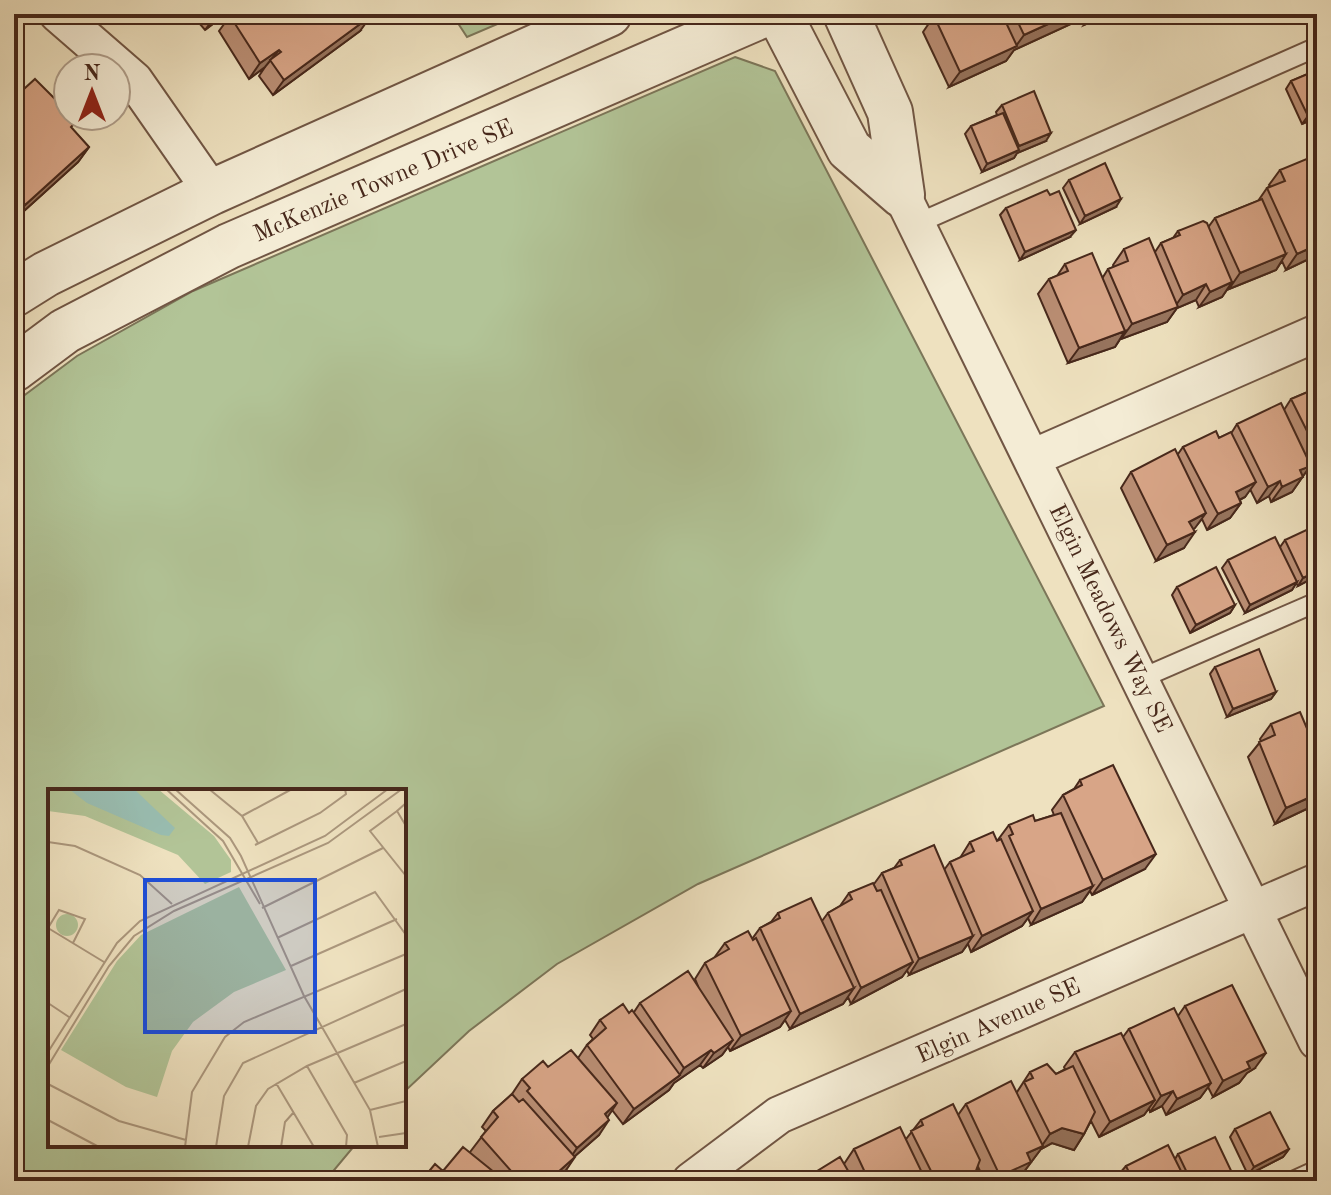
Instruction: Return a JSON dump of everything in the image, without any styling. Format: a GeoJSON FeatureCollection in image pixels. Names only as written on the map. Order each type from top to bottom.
{"type":"FeatureCollection","features":[{"type":"Feature","properties":{"kind":"street"},"geometry":{"type":"LineString","coordinates":[[58,14],[134,80],[212,192]]}},
{"type":"Feature","properties":{"kind":"street"},"geometry":{"type":"LineString","coordinates":[[14,294],[46,274],[212,192],[609,14]]}},
{"type":"Feature","properties":{"kind":"street","name":"McKenzie Towne Drive SE"},"geometry":{"type":"LineString","coordinates":[[14,369],[65,331],[229,246],[765,14]]}},
{"type":"Feature","properties":{"kind":"street"},"geometry":{"type":"LineString","coordinates":[[779,14],[849,149],[909,209]]}},
{"type":"Feature","properties":{"kind":"street"},"geometry":{"type":"LineString","coordinates":[[846,14],[890,112],[909,209]]}},
{"type":"Feature","properties":{"kind":"street","name":"Elgin Meadows Way SE"},"geometry":{"type":"LineString","coordinates":[[909,209],[1142,678],[1250,910],[1317,1041]]}},
{"type":"Feature","properties":{"kind":"street"},"geometry":{"type":"LineString","coordinates":[[1032,458],[1317,333]]}},
{"type":"Feature","properties":{"kind":"street","name":"Elgin Avenue SE"},"geometry":{"type":"LineString","coordinates":[[691,1181],[779,1115],[1317,882]]}},
{"type":"Feature","properties":{"kind":"lane"},"geometry":{"type":"LineString","coordinates":[[909,209],[1317,47]]}},
{"type":"Feature","properties":{"kind":"lane"},"geometry":{"type":"LineString","coordinates":[[1142,678],[1317,602]]}},
{"type":"Feature","properties":{"kind":"lane"},"geometry":{"type":"LineString","coordinates":[[1293,1181],[1317,1170]]}},
{"type":"Feature","properties":{"kind":"green space"},"geometry":{"type":"Polygon","coordinates":[[[452,14],[521,14],[467,37],[452,14]]]}},
{"type":"Feature","properties":{"kind":"green space"},"geometry":{"type":"Polygon","coordinates":[[[735,57],[775,71],[1104,706],[698,884],[557,964],[469,1031],[406,1090],[406,789],[48,789],[48,1147],[353,1147],[325,1181],[14,1181],[14,403],[77,356],[193,291],[735,57]]]}},
{"type":"Feature","properties":{"kind":"building"},"geometry":{"type":"Polygon","coordinates":[[[1002,14],[1017,46],[960,72],[934,16],[1002,14]]]}},
{"type":"Feature","properties":{"kind":"building"},"geometry":{"type":"Polygon","coordinates":[[[1014,14],[1070,14],[1024,35],[1014,14]]]}},
{"type":"Feature","properties":{"kind":"building"},"geometry":{"type":"Polygon","coordinates":[[[230,16],[371,16],[284,80],[270,60],[281,52],[279,50],[260,63],[230,16]]]}},
{"type":"Feature","properties":{"kind":"building"},"geometry":{"type":"Polygon","coordinates":[[[1317,70],[1317,112],[1308,116],[1291,81],[1317,70]]]}},
{"type":"Feature","properties":{"kind":"building"},"geometry":{"type":"Polygon","coordinates":[[[35,79],[52,96],[52,132],[76,132],[89,147],[25,205],[14,193],[14,98],[35,79]]]}},
{"type":"Feature","properties":{"kind":"building"},"geometry":{"type":"Polygon","coordinates":[[[1034,91],[1051,133],[1019,146],[1002,105],[1034,91]]]}},
{"type":"Feature","properties":{"kind":"building"},"geometry":{"type":"Polygon","coordinates":[[[1003,113],[1019,150],[987,164],[971,126],[1003,113]]]}},
{"type":"Feature","properties":{"kind":"building"},"geometry":{"type":"Polygon","coordinates":[[[1309,158],[1317,177],[1317,245],[1297,254],[1267,188],[1285,181],[1280,170],[1309,158]]]}},
{"type":"Feature","properties":{"kind":"building"},"geometry":{"type":"Polygon","coordinates":[[[1105,163],[1121,199],[1085,216],[1069,180],[1105,163]]]}},
{"type":"Feature","properties":{"kind":"building"},"geometry":{"type":"Polygon","coordinates":[[[1047,190],[1050,195],[1059,191],[1076,230],[1025,252],[1006,208],[1047,190]]]}},
{"type":"Feature","properties":{"kind":"building"},"geometry":{"type":"Polygon","coordinates":[[[1262,199],[1286,254],[1240,273],[1215,218],[1262,199]]]}},
{"type":"Feature","properties":{"kind":"building"},"geometry":{"type":"Polygon","coordinates":[[[1203,221],[1207,223],[1232,282],[1210,292],[1206,284],[1183,295],[1161,243],[1180,235],[1178,231],[1203,221]]]}},
{"type":"Feature","properties":{"kind":"building"},"geometry":{"type":"Polygon","coordinates":[[[1149,238],[1178,307],[1132,324],[1108,269],[1128,261],[1124,249],[1149,238]]]}},
{"type":"Feature","properties":{"kind":"building"},"geometry":{"type":"Polygon","coordinates":[[[1092,253],[1125,331],[1079,348],[1049,279],[1068,271],[1065,264],[1092,253]]]}},
{"type":"Feature","properties":{"kind":"building"},"geometry":{"type":"Polygon","coordinates":[[[1317,388],[1317,451],[1291,399],[1317,388]]]}},
{"type":"Feature","properties":{"kind":"building"},"geometry":{"type":"Polygon","coordinates":[[[1281,403],[1311,466],[1300,470],[1303,477],[1282,487],[1280,481],[1268,487],[1237,424],[1281,403]]]}},
{"type":"Feature","properties":{"kind":"building"},"geometry":{"type":"Polygon","coordinates":[[[1216,431],[1219,438],[1231,432],[1256,482],[1236,492],[1241,503],[1218,514],[1183,447],[1216,431]]]}},
{"type":"Feature","properties":{"kind":"building"},"geometry":{"type":"Polygon","coordinates":[[[1175,449],[1206,513],[1189,522],[1195,532],[1167,545],[1131,472],[1175,449]]]}},
{"type":"Feature","properties":{"kind":"building"},"geometry":{"type":"Polygon","coordinates":[[[1317,525],[1317,571],[1303,578],[1285,540],[1317,525]]]}},
{"type":"Feature","properties":{"kind":"building"},"geometry":{"type":"Polygon","coordinates":[[[1275,537],[1297,582],[1250,605],[1228,560],[1275,537]]]}},
{"type":"Feature","properties":{"kind":"building"},"geometry":{"type":"Polygon","coordinates":[[[1216,567],[1235,605],[1196,625],[1177,587],[1216,567]]]}},
{"type":"Feature","properties":{"kind":"building"},"geometry":{"type":"Polygon","coordinates":[[[1259,649],[1276,692],[1233,709],[1215,667],[1259,649]]]}},
{"type":"Feature","properties":{"kind":"building"},"geometry":{"type":"Polygon","coordinates":[[[1300,712],[1317,752],[1317,794],[1286,808],[1259,742],[1275,735],[1271,724],[1300,712]]]}},
{"type":"Feature","properties":{"kind":"building"},"geometry":{"type":"Polygon","coordinates":[[[1113,765],[1156,854],[1103,880],[1063,795],[1082,785],[1080,780],[1113,765]]]}},
{"type":"Feature","properties":{"kind":"building"},"geometry":{"type":"Polygon","coordinates":[[[1061,813],[1093,886],[1041,909],[1009,836],[1013,834],[1009,825],[1033,815],[1035,821],[1061,813]]]}},
{"type":"Feature","properties":{"kind":"building"},"geometry":{"type":"Polygon","coordinates":[[[993,832],[997,841],[1001,839],[1033,911],[982,936],[950,862],[974,851],[970,842],[993,832]]]}},
{"type":"Feature","properties":{"kind":"building"},"geometry":{"type":"Polygon","coordinates":[[[934,845],[973,936],[919,959],[882,873],[902,865],[900,860],[934,845]]]}},
{"type":"Feature","properties":{"kind":"building"},"geometry":{"type":"Polygon","coordinates":[[[873,883],[877,891],[881,890],[913,962],[861,988],[828,913],[852,899],[849,893],[873,883]]]}},
{"type":"Feature","properties":{"kind":"building"},"geometry":{"type":"Polygon","coordinates":[[[811,898],[854,988],[800,1014],[760,928],[780,918],[778,913],[811,898]]]}},
{"type":"Feature","properties":{"kind":"building"},"geometry":{"type":"Polygon","coordinates":[[[748,931],[753,940],[756,938],[791,1011],[741,1036],[705,963],[729,949],[725,943],[748,931]]]}},
{"type":"Feature","properties":{"kind":"building"},"geometry":{"type":"Polygon","coordinates":[[[688,971],[733,1040],[684,1068],[640,1003],[688,971]]]}},
{"type":"Feature","properties":{"kind":"building"},"geometry":{"type":"Polygon","coordinates":[[[1232,985],[1266,1053],[1247,1062],[1250,1068],[1223,1081],[1185,1006],[1232,985]]]}},
{"type":"Feature","properties":{"kind":"building"},"geometry":{"type":"Polygon","coordinates":[[[623,1004],[629,1013],[632,1010],[680,1075],[634,1109],[587,1045],[606,1028],[600,1020],[623,1004]]]}},
{"type":"Feature","properties":{"kind":"building"},"geometry":{"type":"Polygon","coordinates":[[[1174,1008],[1211,1083],[1177,1099],[1173,1091],[1161,1096],[1129,1029],[1174,1008]]]}},
{"type":"Feature","properties":{"kind":"building"},"geometry":{"type":"Polygon","coordinates":[[[1121,1033],[1155,1100],[1110,1122],[1075,1052],[1121,1033]]]}},
{"type":"Feature","properties":{"kind":"building"},"geometry":{"type":"Polygon","coordinates":[[[571,1050],[617,1103],[605,1114],[609,1120],[577,1148],[527,1091],[530,1088],[522,1079],[543,1061],[548,1067],[571,1050]]]}},
{"type":"Feature","properties":{"kind":"building"},"geometry":{"type":"Polygon","coordinates":[[[1047,1064],[1056,1074],[1073,1066],[1095,1112],[1084,1134],[1062,1128],[1050,1134],[1024,1082],[1033,1078],[1030,1072],[1047,1064]]]}},
{"type":"Feature","properties":{"kind":"building"},"geometry":{"type":"Polygon","coordinates":[[[1011,1081],[1043,1146],[1027,1153],[1031,1162],[1000,1176],[966,1104],[1011,1081]]]}},
{"type":"Feature","properties":{"kind":"building"},"geometry":{"type":"Polygon","coordinates":[[[512,1094],[519,1102],[523,1099],[575,1157],[548,1181],[520,1181],[481,1137],[498,1117],[493,1111],[512,1094]]]}},
{"type":"Feature","properties":{"kind":"building"},"geometry":{"type":"Polygon","coordinates":[[[953,1104],[980,1160],[972,1181],[949,1176],[936,1181],[911,1131],[923,1125],[921,1120],[953,1104]]]}},
{"type":"Feature","properties":{"kind":"building"},"geometry":{"type":"Polygon","coordinates":[[[1270,1112],[1289,1149],[1254,1167],[1235,1129],[1270,1112]]]}},
{"type":"Feature","properties":{"kind":"building"},"geometry":{"type":"Polygon","coordinates":[[[900,1127],[926,1181],[869,1181],[854,1149],[900,1127]]]}},
{"type":"Feature","properties":{"kind":"building"},"geometry":{"type":"Polygon","coordinates":[[[1215,1137],[1235,1179],[1191,1181],[1178,1154],[1215,1137]]]}},
{"type":"Feature","properties":{"kind":"building"},"geometry":{"type":"Polygon","coordinates":[[[1168,1145],[1186,1181],[1133,1181],[1126,1166],[1168,1145]]]}},
{"type":"Feature","properties":{"kind":"building"},"geometry":{"type":"Polygon","coordinates":[[[463,1147],[505,1181],[421,1181],[435,1164],[443,1171],[463,1147]]]}},
{"type":"Feature","properties":{"kind":"building"},"geometry":{"type":"Polygon","coordinates":[[[840,1157],[854,1181],[801,1181],[840,1157]]]}}]}
